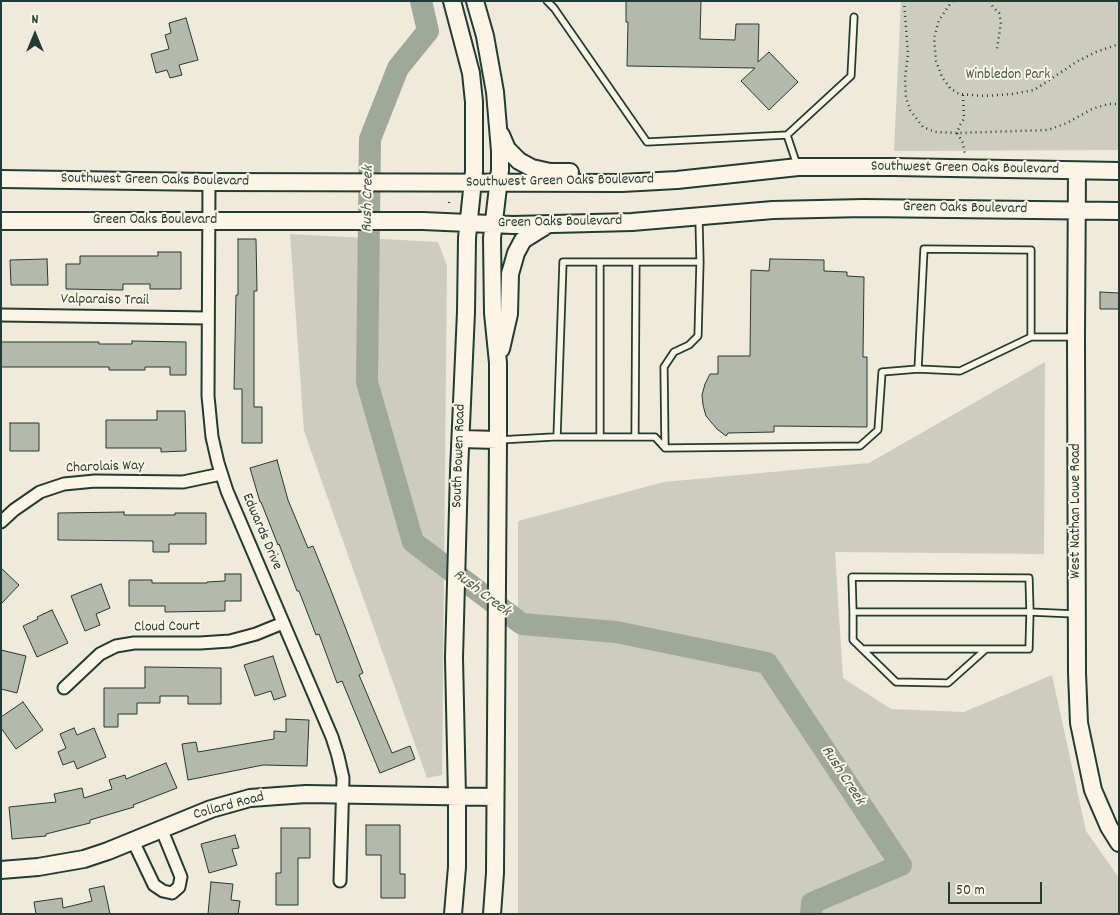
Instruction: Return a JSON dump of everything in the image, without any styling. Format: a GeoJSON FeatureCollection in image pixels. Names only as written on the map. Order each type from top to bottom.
{"type":"FeatureCollection","features":[{"type":"Feature","properties":{"kind":"main road","name":"South Bowen Road"},"geometry":{"type":"LineString","coordinates":[[452,1],[471,73],[474,102],[474,171],[467,238],[454,658],[457,867],[453,914]]}},
{"type":"Feature","properties":{"kind":"main road"},"geometry":{"type":"LineString","coordinates":[[475,1],[485,36],[495,92],[500,151],[492,238],[493,313],[498,363],[495,873],[492,914]]}},
{"type":"Feature","properties":{"kind":"main road"},"geometry":{"type":"LineString","coordinates":[[498,127],[507,149],[519,161],[532,168],[550,172],[612,172],[677,180]]}},
{"type":"Feature","properties":{"kind":"main road","name":"Southwest Green Oaks Boulevard"},"geometry":{"type":"LineString","coordinates":[[1,179],[498,184],[622,183],[677,180],[798,167],[1119,171]]}},
{"type":"Feature","properties":{"kind":"main road","name":"West Nathan Lowe Road"},"geometry":{"type":"LineString","coordinates":[[1077,171],[1077,673],[1081,732],[1093,790],[1109,827],[1119,843]]}},
{"type":"Feature","properties":{"kind":"main road","name":"Green Oaks Boulevard"},"geometry":{"type":"LineString","coordinates":[[1,221],[423,221],[493,225],[632,222],[773,210],[864,208],[1119,211]]}},
{"type":"Feature","properties":{"kind":"main road"},"geometry":{"type":"LineString","coordinates":[[498,363],[509,314],[510,274],[516,253],[523,240],[548,224]]}},
{"type":"Feature","properties":{"kind":"main road"},"geometry":{"type":"LineString","coordinates":[[461,439],[498,440]]}},
{"type":"Feature","properties":{"kind":"main road","name":"Collard Road"},"geometry":{"type":"LineString","coordinates":[[1,870],[46,866],[84,859],[211,809],[250,798],[287,794],[495,797]]}},
{"type":"Feature","properties":{"kind":"street","name":"Edwards Drive"},"geometry":{"type":"LineString","coordinates":[[208,182],[209,408],[212,437],[221,474],[335,746],[343,778],[340,881]]}},
{"type":"Feature","properties":{"kind":"street","name":"Valparaiso Trail"},"geometry":{"type":"LineString","coordinates":[[1,315],[208,318]]}},
{"type":"Feature","properties":{"kind":"street","name":"Charolais Way"},"geometry":{"type":"LineString","coordinates":[[1,522],[14,510],[40,492],[64,484],[96,481],[183,482],[221,474]]}},
{"type":"Feature","properties":{"kind":"street","name":"Cloud Court"},"geometry":{"type":"LineString","coordinates":[[64,688],[100,654],[116,646],[134,643],[230,641],[256,634],[283,623]]}},
{"type":"Feature","properties":{"kind":"street"},"geometry":{"type":"LineString","coordinates":[[133,841],[154,885],[163,891],[172,893],[179,887],[181,877],[161,828]]}},
{"type":"Feature","properties":{"kind":"lane"},"geometry":{"type":"LineString","coordinates":[[547,1],[554,8],[647,142],[788,135],[851,76],[854,17]]}},
{"type":"Feature","properties":{"kind":"lane"},"geometry":{"type":"LineString","coordinates":[[788,135],[798,167]]}},
{"type":"Feature","properties":{"kind":"lane"},"geometry":{"type":"LineString","coordinates":[[664,448],[664,366],[674,352],[689,345],[698,336],[699,216]]}},
{"type":"Feature","properties":{"kind":"lane"},"geometry":{"type":"LineString","coordinates":[[918,369],[924,249],[1031,250],[1031,337]]}},
{"type":"Feature","properties":{"kind":"lane"},"geometry":{"type":"LineString","coordinates":[[557,437],[563,262],[700,262]]}},
{"type":"Feature","properties":{"kind":"lane"},"geometry":{"type":"LineString","coordinates":[[600,262],[600,437]]}},
{"type":"Feature","properties":{"kind":"lane"},"geometry":{"type":"LineString","coordinates":[[635,437],[636,262]]}},
{"type":"Feature","properties":{"kind":"lane"},"geometry":{"type":"LineString","coordinates":[[664,448],[860,446],[878,430],[882,372],[918,369],[960,371],[1031,337],[1076,337]]}},
{"type":"Feature","properties":{"kind":"lane"},"geometry":{"type":"LineString","coordinates":[[498,440],[557,437],[655,437],[664,448]]}},
{"type":"Feature","properties":{"kind":"lane"},"geometry":{"type":"LineString","coordinates":[[862,648],[1029,648],[1029,578],[852,577],[853,640],[896,682],[948,683],[986,649]]}},
{"type":"Feature","properties":{"kind":"lane"},"geometry":{"type":"LineString","coordinates":[[854,612],[1030,612],[1077,614]]}},
{"type":"Feature","properties":{"kind":"path"},"geometry":{"type":"LineString","coordinates":[[904,1],[908,54],[905,78],[906,98],[910,110],[923,127],[935,132],[957,133],[1048,130],[1067,123],[1092,109],[1108,104],[1119,104]]}},
{"type":"Feature","properties":{"kind":"path"},"geometry":{"type":"LineString","coordinates":[[953,1],[940,20],[934,38],[936,61],[942,77],[950,88],[963,95],[986,96],[1034,90],[1078,61],[1119,44]]}},
{"type":"Feature","properties":{"kind":"path"},"geometry":{"type":"LineString","coordinates":[[990,1],[993,7],[1000,13],[1001,22],[997,50]]}},
{"type":"Feature","properties":{"kind":"path"},"geometry":{"type":"LineString","coordinates":[[963,95],[964,119],[957,133],[963,143],[965,160]]}},
{"type":"Feature","properties":{"kind":"path"},"geometry":{"type":"LineString","coordinates":[[449,202],[450,198]]}},
{"type":"Feature","properties":{"kind":"green space","name":"Winbledon Park"},"geometry":{"type":"Polygon","coordinates":[[[901,1],[1119,1],[1119,150],[894,151],[901,1]]]}},
{"type":"Feature","properties":{"kind":"green space"},"geometry":{"type":"Polygon","coordinates":[[[290,234],[438,242],[447,266],[442,775],[427,778],[304,431],[290,234]]]}},
{"type":"Feature","properties":{"kind":"green space"},"geometry":{"type":"Polygon","coordinates":[[[1045,362],[1044,554],[835,552],[843,678],[891,709],[964,712],[1052,675],[1086,831],[1119,878],[1119,914],[518,914],[518,521],[664,482],[869,463],[1045,362]]]}},
{"type":"Feature","properties":{"kind":"building"},"geometry":{"type":"Polygon","coordinates":[[[626,1],[701,1],[700,39],[735,40],[736,24],[759,24],[758,62],[769,52],[798,82],[769,110],[741,81],[755,68],[627,66],[628,22],[626,22],[626,1]]]}},
{"type":"Feature","properties":{"kind":"building"},"geometry":{"type":"Polygon","coordinates":[[[186,18],[198,60],[179,65],[182,75],[170,78],[167,70],[156,73],[151,54],[169,49],[165,35],[171,33],[169,23],[186,18]]]}},
{"type":"Feature","properties":{"kind":"building"},"geometry":{"type":"Polygon","coordinates":[[[238,239],[256,239],[257,291],[254,291],[254,407],[262,407],[262,443],[242,443],[242,389],[234,389],[238,239]]]}},
{"type":"Feature","properties":{"kind":"building"},"geometry":{"type":"Polygon","coordinates":[[[158,252],[181,252],[181,289],[150,289],[150,284],[123,284],[123,290],[66,289],[66,264],[80,264],[80,256],[158,256],[158,252]]]}},
{"type":"Feature","properties":{"kind":"building"},"geometry":{"type":"Polygon","coordinates":[[[47,259],[48,285],[11,285],[10,260],[47,259]]]}},
{"type":"Feature","properties":{"kind":"building"},"geometry":{"type":"Polygon","coordinates":[[[770,259],[824,260],[824,271],[847,272],[847,276],[864,277],[863,357],[867,357],[867,427],[774,426],[774,432],[728,433],[726,436],[706,416],[702,395],[710,374],[718,374],[718,356],[750,356],[751,270],[769,271],[770,259]]]}},
{"type":"Feature","properties":{"kind":"building"},"geometry":{"type":"Polygon","coordinates":[[[1100,292],[1119,293],[1119,309],[1100,309],[1100,292]]]}},
{"type":"Feature","properties":{"kind":"building"},"geometry":{"type":"Polygon","coordinates":[[[132,341],[186,342],[186,375],[170,375],[170,367],[145,367],[145,370],[109,370],[109,367],[1,367],[1,342],[132,344],[132,341]]]}},
{"type":"Feature","properties":{"kind":"building"},"geometry":{"type":"Polygon","coordinates":[[[157,411],[185,411],[186,451],[161,452],[161,448],[106,448],[106,420],[157,420],[157,411]]]}},
{"type":"Feature","properties":{"kind":"building"},"geometry":{"type":"Polygon","coordinates":[[[10,423],[39,423],[39,451],[10,451],[10,423]]]}},
{"type":"Feature","properties":{"kind":"building"},"geometry":{"type":"Polygon","coordinates":[[[277,460],[288,500],[308,548],[313,546],[363,673],[359,675],[392,753],[410,746],[415,759],[380,773],[342,681],[337,683],[319,634],[316,635],[260,502],[250,468],[277,460]]]}},
{"type":"Feature","properties":{"kind":"building"},"geometry":{"type":"Polygon","coordinates":[[[124,512],[124,515],[206,513],[206,544],[169,544],[169,552],[153,552],[153,541],[58,540],[58,513],[124,512]]]}},
{"type":"Feature","properties":{"kind":"building"},"geometry":{"type":"Polygon","coordinates":[[[1,568],[19,585],[1,604],[1,568]]]}},
{"type":"Feature","properties":{"kind":"building"},"geometry":{"type":"Polygon","coordinates":[[[225,574],[241,574],[241,601],[225,601],[225,611],[165,612],[165,606],[129,606],[129,580],[152,580],[152,583],[207,583],[225,581],[225,574]]]}},
{"type":"Feature","properties":{"kind":"building"},"geometry":{"type":"Polygon","coordinates":[[[101,584],[110,608],[96,614],[100,625],[85,631],[71,596],[101,584]]]}},
{"type":"Feature","properties":{"kind":"building"},"geometry":{"type":"Polygon","coordinates":[[[52,610],[68,643],[37,657],[23,626],[52,610]]]}},
{"type":"Feature","properties":{"kind":"building"},"geometry":{"type":"Polygon","coordinates":[[[1,650],[26,656],[17,693],[1,689],[1,650]]]}},
{"type":"Feature","properties":{"kind":"building"},"geometry":{"type":"Polygon","coordinates":[[[273,656],[286,696],[274,700],[271,691],[255,696],[244,665],[273,656]]]}},
{"type":"Feature","properties":{"kind":"building"},"geometry":{"type":"Polygon","coordinates":[[[145,667],[221,668],[221,704],[188,704],[188,696],[160,696],[160,703],[137,703],[137,714],[118,714],[118,727],[104,727],[104,688],[145,688],[145,667]]]}},
{"type":"Feature","properties":{"kind":"building"},"geometry":{"type":"Polygon","coordinates":[[[23,702],[43,730],[16,749],[1,728],[1,717],[23,702]]]}},
{"type":"Feature","properties":{"kind":"building"},"geometry":{"type":"Polygon","coordinates":[[[286,719],[309,720],[307,766],[263,765],[188,780],[182,744],[196,742],[198,752],[274,739],[274,731],[286,732],[286,719]]]}},
{"type":"Feature","properties":{"kind":"building"},"geometry":{"type":"Polygon","coordinates":[[[74,728],[77,735],[94,728],[106,757],[77,769],[74,761],[63,765],[58,752],[66,748],[60,734],[74,728]]]}},
{"type":"Feature","properties":{"kind":"building"},"geometry":{"type":"Polygon","coordinates":[[[166,763],[177,788],[133,805],[134,807],[90,820],[90,823],[46,834],[46,836],[12,839],[9,807],[56,802],[54,794],[82,788],[84,798],[112,789],[109,780],[125,775],[126,779],[166,763]]]}},
{"type":"Feature","properties":{"kind":"building"},"geometry":{"type":"Polygon","coordinates":[[[366,825],[400,825],[400,874],[405,874],[405,898],[381,898],[381,855],[366,855],[366,825]]]}},
{"type":"Feature","properties":{"kind":"building"},"geometry":{"type":"Polygon","coordinates":[[[281,828],[310,828],[310,858],[298,858],[298,905],[276,905],[276,873],[281,873],[281,828]]]}},
{"type":"Feature","properties":{"kind":"building"},"geometry":{"type":"Polygon","coordinates":[[[235,835],[239,848],[232,849],[237,865],[209,873],[201,844],[235,835]]]}},
{"type":"Feature","properties":{"kind":"building"},"geometry":{"type":"Polygon","coordinates":[[[211,882],[233,884],[231,900],[240,901],[238,914],[208,914],[211,882]]]}},
{"type":"Feature","properties":{"kind":"building"},"geometry":{"type":"Polygon","coordinates":[[[104,886],[110,914],[36,914],[34,902],[62,898],[63,908],[92,901],[89,889],[104,886]]]}},
{"type":"Feature","properties":{"kind":"waterway","name":"Rush Creek"},"geometry":{"type":"LineString","coordinates":[[421,1],[428,31],[398,68],[370,139],[367,382],[413,542],[522,624],[616,632],[767,663],[901,865],[812,903],[811,914]]}}]}
